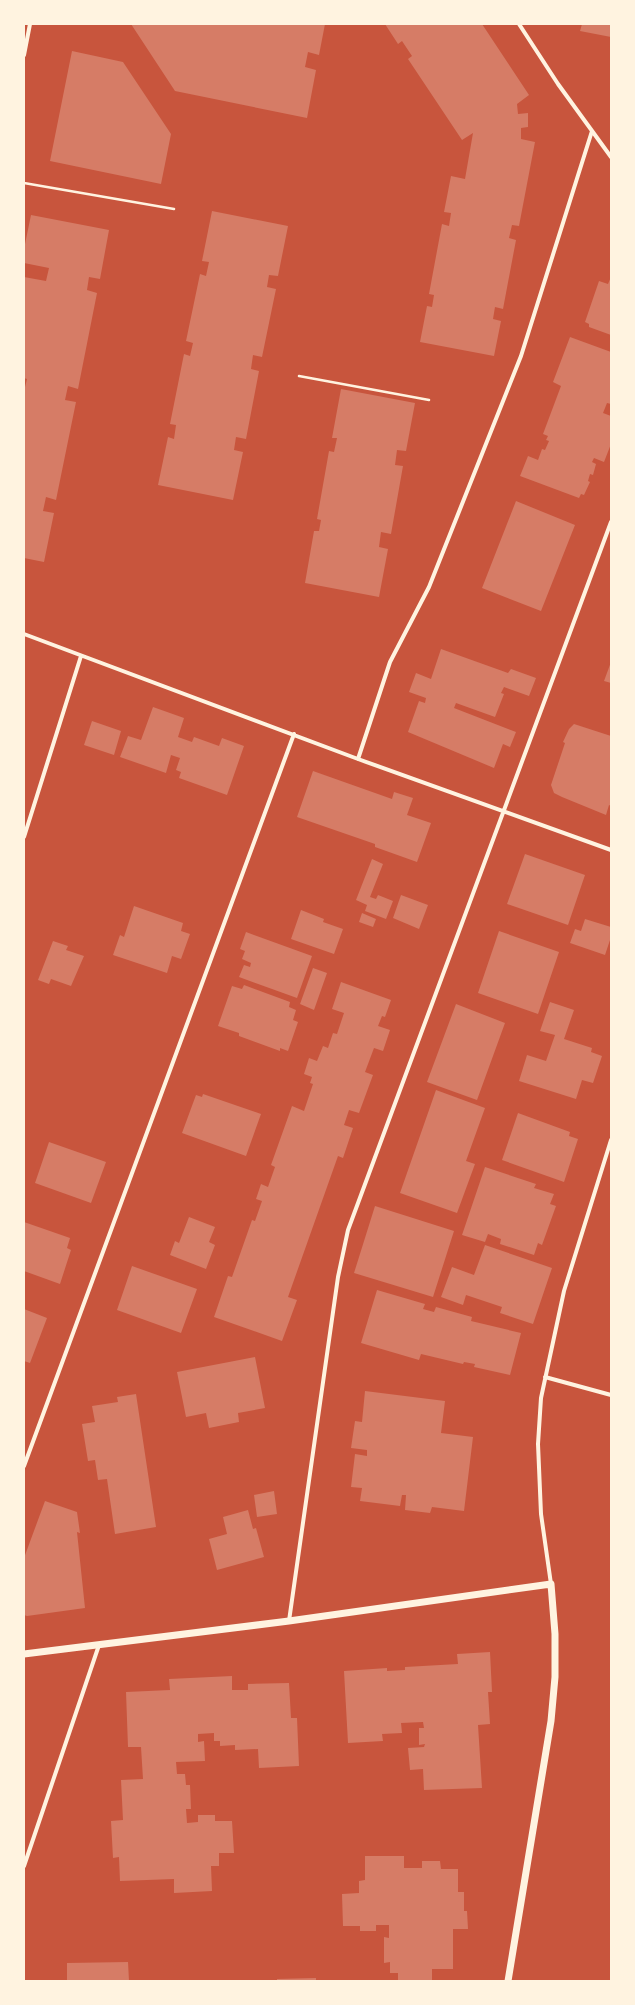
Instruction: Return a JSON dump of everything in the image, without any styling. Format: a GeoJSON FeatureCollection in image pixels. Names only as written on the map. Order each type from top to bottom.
{"type":"FeatureCollection","features":[{"type":"Feature","properties":{"kind":"street"},"geometry":{"type":"LineString","coordinates":[[24,54],[30,24]]}},
{"type":"Feature","properties":{"kind":"street"},"geometry":{"type":"LineString","coordinates":[[519,24],[558,84],[611,157]]}},
{"type":"Feature","properties":{"kind":"street"},"geometry":{"type":"LineString","coordinates":[[358,759],[390,662],[429,586],[521,356],[592,131]]}},
{"type":"Feature","properties":{"kind":"street"},"geometry":{"type":"LineString","coordinates":[[290,1621],[338,1276],[348,1230],[611,522]]}},
{"type":"Feature","properties":{"kind":"street"},"geometry":{"type":"LineString","coordinates":[[24,634],[358,759],[611,850]]}},
{"type":"Feature","properties":{"kind":"street"},"geometry":{"type":"LineString","coordinates":[[24,837],[81,656]]}},
{"type":"Feature","properties":{"kind":"street"},"geometry":{"type":"LineString","coordinates":[[24,1466],[294,734]]}},
{"type":"Feature","properties":{"kind":"street"},"geometry":{"type":"LineString","coordinates":[[508,1981],[551,1721],[555,1677],[555,1634],[550,1584],[540,1514],[538,1452],[541,1398],[564,1291],[611,1140]]}},
{"type":"Feature","properties":{"kind":"street"},"geometry":{"type":"LineString","coordinates":[[545,1377],[611,1395]]}},
{"type":"Feature","properties":{"kind":"street"},"geometry":{"type":"LineString","coordinates":[[24,1654],[290,1621],[550,1584]]}},
{"type":"Feature","properties":{"kind":"street"},"geometry":{"type":"LineString","coordinates":[[24,1866],[100,1645]]}},
{"type":"Feature","properties":{"kind":"path"},"geometry":{"type":"LineString","coordinates":[[24,183],[174,209]]}},
{"type":"Feature","properties":{"kind":"path"},"geometry":{"type":"LineString","coordinates":[[299,376],[429,400]]}},
{"type":"Feature","properties":{"kind":"building"},"geometry":{"type":"Polygon","coordinates":[[[131,24],[325,24],[319,55],[308,52],[305,67],[316,70],[307,118],[175,91],[131,24]]]}},
{"type":"Feature","properties":{"kind":"building"},"geometry":{"type":"Polygon","coordinates":[[[385,24],[482,24],[529,95],[517,104],[518,114],[528,113],[528,127],[521,128],[521,139],[535,142],[519,226],[512,225],[509,238],[516,240],[503,309],[495,307],[493,319],[501,321],[494,356],[420,342],[427,306],[432,307],[434,295],[429,294],[442,224],[449,226],[451,213],[444,212],[451,176],[465,179],[473,133],[462,140],[408,59],[412,56],[402,41],[398,44],[385,24]]]}},
{"type":"Feature","properties":{"kind":"building"},"geometry":{"type":"Polygon","coordinates":[[[582,24],[611,24],[611,37],[580,31],[582,24]]]}},
{"type":"Feature","properties":{"kind":"building"},"geometry":{"type":"Polygon","coordinates":[[[72,51],[123,62],[171,134],[161,184],[50,161],[72,51]]]}},
{"type":"Feature","properties":{"kind":"building"},"geometry":{"type":"Polygon","coordinates":[[[212,211],[288,226],[278,276],[269,275],[267,287],[276,289],[262,357],[253,355],[251,369],[259,371],[246,439],[236,437],[234,450],[243,452],[233,500],[158,485],[168,437],[174,439],[176,425],[170,424],[184,354],[190,356],[193,343],[186,341],[200,274],[206,276],[209,262],[202,261],[212,211]]]}},
{"type":"Feature","properties":{"kind":"building"},"geometry":{"type":"Polygon","coordinates":[[[31,215],[109,230],[100,279],[89,277],[87,290],[97,293],[78,389],[68,386],[65,400],[76,402],[56,500],[46,497],[43,511],[54,513],[44,562],[24,558],[24,391],[27,379],[24,378],[24,277],[46,281],[49,268],[24,263],[24,249],[31,215]]]}},
{"type":"Feature","properties":{"kind":"building"},"geometry":{"type":"Polygon","coordinates":[[[611,277],[611,335],[589,327],[589,324],[585,322],[599,281],[608,284],[611,277]]]}},
{"type":"Feature","properties":{"kind":"building"},"geometry":{"type":"Polygon","coordinates":[[[570,337],[611,352],[611,404],[607,403],[603,413],[611,416],[611,444],[604,462],[594,458],[592,462],[596,464],[593,475],[590,474],[588,481],[590,482],[584,495],[581,494],[579,498],[520,476],[528,456],[538,460],[542,449],[545,450],[549,441],[546,440],[548,436],[543,434],[561,386],[553,382],[570,337]]]}},
{"type":"Feature","properties":{"kind":"building"},"geometry":{"type":"Polygon","coordinates":[[[341,389],[415,403],[406,451],[397,450],[395,465],[403,466],[391,534],[381,532],[379,547],[388,549],[379,597],[305,583],[314,531],[319,531],[321,520],[317,519],[329,451],[334,452],[337,438],[332,438],[341,389]]]}},
{"type":"Feature","properties":{"kind":"building"},"geometry":{"type":"Polygon","coordinates":[[[516,501],[575,525],[541,611],[482,588],[516,501]]]}},
{"type":"Feature","properties":{"kind":"building"},"geometry":{"type":"Polygon","coordinates":[[[441,649],[508,673],[511,669],[536,678],[529,696],[504,687],[501,693],[504,694],[495,717],[456,703],[454,708],[516,732],[510,747],[503,744],[494,768],[408,732],[419,701],[425,703],[426,698],[409,692],[416,673],[431,679],[441,649]]]}},
{"type":"Feature","properties":{"kind":"building"},"geometry":{"type":"Polygon","coordinates":[[[611,662],[611,683],[604,681],[611,662]]]}},
{"type":"Feature","properties":{"kind":"building"},"geometry":{"type":"Polygon","coordinates":[[[153,707],[184,718],[178,737],[192,742],[194,737],[219,746],[222,738],[244,746],[227,795],[179,778],[181,772],[176,770],[180,758],[171,755],[166,773],[120,757],[128,736],[141,740],[153,707]]]}},
{"type":"Feature","properties":{"kind":"building"},"geometry":{"type":"Polygon","coordinates":[[[92,721],[121,731],[114,755],[84,745],[92,721]]]}},
{"type":"Feature","properties":{"kind":"building"},"geometry":{"type":"Polygon","coordinates":[[[574,724],[611,736],[611,806],[609,805],[606,815],[554,793],[551,785],[565,743],[563,742],[569,729],[574,724]]]}},
{"type":"Feature","properties":{"kind":"building"},"geometry":{"type":"Polygon","coordinates":[[[313,771],[392,799],[394,792],[413,798],[407,815],[431,823],[417,862],[375,847],[375,844],[297,817],[313,771]]]}},
{"type":"Feature","properties":{"kind":"building"},"geometry":{"type":"Polygon","coordinates":[[[525,854],[585,875],[568,925],[507,904],[525,854]]]}},
{"type":"Feature","properties":{"kind":"building"},"geometry":{"type":"Polygon","coordinates":[[[372,859],[383,864],[370,897],[376,899],[378,895],[393,901],[386,919],[365,911],[367,905],[356,900],[372,859]]]}},
{"type":"Feature","properties":{"kind":"building"},"geometry":{"type":"Polygon","coordinates":[[[401,895],[428,905],[419,929],[393,918],[401,895]]]}},
{"type":"Feature","properties":{"kind":"building"},"geometry":{"type":"Polygon","coordinates":[[[134,906],[183,923],[181,931],[190,934],[181,959],[172,956],[167,973],[113,955],[120,935],[124,937],[134,906]]]}},
{"type":"Feature","properties":{"kind":"building"},"geometry":{"type":"Polygon","coordinates":[[[301,910],[324,919],[323,922],[343,929],[334,954],[291,939],[301,910]]]}},
{"type":"Feature","properties":{"kind":"building"},"geometry":{"type":"Polygon","coordinates":[[[362,913],[376,919],[373,927],[359,922],[362,913]]]}},
{"type":"Feature","properties":{"kind":"building"},"geometry":{"type":"Polygon","coordinates":[[[585,919],[611,927],[611,937],[605,955],[570,943],[575,929],[581,931],[585,919]]]}},
{"type":"Feature","properties":{"kind":"building"},"geometry":{"type":"Polygon","coordinates":[[[499,931],[559,952],[538,1014],[478,993],[499,931]]]}},
{"type":"Feature","properties":{"kind":"building"},"geometry":{"type":"Polygon","coordinates":[[[246,932],[312,956],[297,998],[239,977],[244,965],[250,967],[251,963],[242,959],[245,951],[240,949],[246,932]]]}},
{"type":"Feature","properties":{"kind":"building"},"geometry":{"type":"Polygon","coordinates":[[[53,941],[68,946],[66,950],[84,956],[71,986],[51,979],[49,984],[38,980],[53,941]]]}},
{"type":"Feature","properties":{"kind":"building"},"geometry":{"type":"Polygon","coordinates":[[[313,968],[327,973],[314,1010],[300,1004],[313,968]]]}},
{"type":"Feature","properties":{"kind":"building"},"geometry":{"type":"Polygon","coordinates":[[[341,982],[391,1000],[385,1017],[382,1016],[378,1026],[390,1030],[383,1051],[374,1048],[365,1072],[373,1075],[359,1113],[349,1110],[344,1125],[353,1128],[343,1158],[338,1156],[288,1297],[297,1300],[282,1341],[214,1317],[228,1276],[232,1277],[252,1220],[255,1221],[262,1201],[256,1199],[261,1184],[268,1187],[275,1167],[271,1165],[292,1106],[304,1111],[313,1084],[310,1083],[312,1077],[304,1074],[309,1058],[317,1061],[323,1046],[328,1048],[333,1033],[337,1034],[344,1013],[332,1009],[341,982]]]}},
{"type":"Feature","properties":{"kind":"building"},"geometry":{"type":"Polygon","coordinates":[[[244,985],[290,1002],[289,1007],[296,1010],[293,1020],[298,1022],[288,1051],[280,1048],[280,1051],[239,1036],[239,1033],[218,1026],[232,986],[242,989],[244,985]]]}},
{"type":"Feature","properties":{"kind":"building"},"geometry":{"type":"Polygon","coordinates":[[[550,1002],[574,1010],[564,1039],[592,1048],[591,1052],[602,1056],[593,1083],[582,1080],[576,1099],[519,1081],[527,1055],[546,1061],[555,1035],[540,1031],[550,1002]]]}},
{"type":"Feature","properties":{"kind":"building"},"geometry":{"type":"Polygon","coordinates":[[[456,1004],[505,1023],[477,1100],[427,1082],[456,1004]]]}},
{"type":"Feature","properties":{"kind":"building"},"geometry":{"type":"Polygon","coordinates":[[[436,1090],[485,1108],[466,1161],[475,1164],[457,1213],[400,1193],[436,1090]]]}},
{"type":"Feature","properties":{"kind":"building"},"geometry":{"type":"Polygon","coordinates":[[[203,1094],[261,1114],[246,1156],[182,1133],[196,1095],[202,1097],[203,1094]]]}},
{"type":"Feature","properties":{"kind":"building"},"geometry":{"type":"Polygon","coordinates":[[[518,1113],[570,1132],[569,1136],[578,1139],[564,1182],[502,1160],[518,1113]]]}},
{"type":"Feature","properties":{"kind":"building"},"geometry":{"type":"Polygon","coordinates":[[[49,1142],[106,1162],[91,1203],[35,1183],[49,1142]]]}},
{"type":"Feature","properties":{"kind":"building"},"geometry":{"type":"Polygon","coordinates":[[[485,1167],[536,1184],[534,1188],[554,1194],[550,1204],[556,1206],[542,1245],[538,1243],[534,1255],[500,1244],[501,1239],[488,1234],[485,1242],[462,1235],[485,1167]]]}},
{"type":"Feature","properties":{"kind":"building"},"geometry":{"type":"Polygon","coordinates":[[[375,1206],[454,1231],[433,1297],[354,1273],[375,1206]]]}},
{"type":"Feature","properties":{"kind":"building"},"geometry":{"type":"Polygon","coordinates":[[[189,1217],[215,1227],[209,1242],[215,1245],[206,1269],[170,1255],[175,1241],[179,1243],[189,1217]]]}},
{"type":"Feature","properties":{"kind":"building"},"geometry":{"type":"Polygon","coordinates":[[[24,1222],[70,1238],[67,1248],[71,1250],[60,1284],[24,1271],[24,1222]]]}},
{"type":"Feature","properties":{"kind":"building"},"geometry":{"type":"Polygon","coordinates":[[[485,1245],[552,1268],[533,1324],[500,1313],[502,1307],[466,1295],[463,1305],[441,1297],[452,1267],[474,1275],[485,1245]]]}},
{"type":"Feature","properties":{"kind":"building"},"geometry":{"type":"Polygon","coordinates":[[[132,1266],[197,1289],[181,1333],[117,1310],[132,1266]]]}},
{"type":"Feature","properties":{"kind":"building"},"geometry":{"type":"Polygon","coordinates":[[[377,1290],[425,1304],[423,1309],[434,1312],[436,1307],[472,1317],[471,1321],[521,1333],[510,1375],[474,1367],[475,1364],[464,1362],[463,1364],[421,1354],[419,1360],[361,1343],[377,1290]]]}},
{"type":"Feature","properties":{"kind":"building"},"geometry":{"type":"Polygon","coordinates":[[[24,1309],[47,1318],[30,1363],[24,1361],[24,1309]]]}},
{"type":"Feature","properties":{"kind":"building"},"geometry":{"type":"Polygon","coordinates":[[[255,1357],[265,1408],[238,1413],[239,1422],[209,1428],[206,1413],[186,1417],[177,1372],[255,1357]]]}},
{"type":"Feature","properties":{"kind":"building"},"geometry":{"type":"Polygon","coordinates":[[[365,1391],[445,1401],[441,1433],[473,1437],[464,1511],[432,1507],[430,1513],[405,1510],[406,1495],[402,1495],[400,1506],[360,1501],[362,1488],[351,1487],[355,1454],[367,1456],[367,1450],[351,1448],[355,1421],[362,1422],[365,1391]]]}},
{"type":"Feature","properties":{"kind":"building"},"geometry":{"type":"Polygon","coordinates":[[[136,1394],[156,1527],[115,1534],[107,1479],[98,1480],[95,1460],[88,1461],[82,1424],[95,1422],[92,1406],[118,1402],[117,1397],[136,1394]]]}},
{"type":"Feature","properties":{"kind":"building"},"geometry":{"type":"Polygon","coordinates":[[[274,1491],[277,1514],[257,1517],[254,1495],[274,1491]]]}},
{"type":"Feature","properties":{"kind":"building"},"geometry":{"type":"Polygon","coordinates":[[[45,1501],[77,1512],[80,1533],[77,1532],[85,1608],[27,1616],[24,1615],[24,1558],[45,1501]]]}},
{"type":"Feature","properties":{"kind":"building"},"geometry":{"type":"Polygon","coordinates":[[[248,1510],[253,1529],[256,1528],[264,1557],[217,1570],[209,1539],[227,1534],[223,1517],[248,1510]]]}},
{"type":"Feature","properties":{"kind":"building"},"geometry":{"type":"Polygon","coordinates":[[[490,1652],[492,1692],[488,1692],[490,1724],[478,1725],[482,1788],[424,1790],[423,1769],[410,1770],[408,1748],[424,1747],[425,1744],[419,1745],[419,1728],[424,1728],[423,1722],[401,1723],[402,1733],[382,1734],[383,1741],[348,1743],[344,1671],[387,1668],[387,1671],[405,1670],[405,1667],[458,1664],[457,1654],[490,1652]]]}},
{"type":"Feature","properties":{"kind":"building"},"geometry":{"type":"Polygon","coordinates":[[[232,1676],[232,1690],[248,1690],[248,1684],[289,1683],[291,1718],[297,1718],[299,1766],[259,1768],[258,1749],[235,1750],[235,1745],[220,1746],[220,1741],[214,1741],[214,1733],[198,1734],[198,1742],[204,1741],[205,1761],[176,1762],[177,1774],[185,1774],[186,1785],[190,1785],[191,1809],[186,1809],[187,1823],[198,1822],[198,1815],[215,1815],[215,1821],[232,1821],[234,1853],[219,1853],[219,1866],[211,1866],[212,1891],[174,1893],[174,1879],[120,1881],[119,1857],[113,1858],[111,1821],[123,1820],[121,1780],[143,1779],[141,1747],[128,1747],[126,1692],[170,1690],[169,1679],[232,1676]]]}},
{"type":"Feature","properties":{"kind":"building"},"geometry":{"type":"Polygon","coordinates":[[[365,1856],[404,1856],[404,1868],[422,1868],[422,1861],[440,1861],[441,1869],[458,1869],[458,1892],[464,1892],[464,1911],[467,1911],[468,1929],[453,1929],[453,1969],[432,1969],[432,1981],[398,1981],[398,1973],[390,1973],[390,1962],[384,1963],[384,1937],[389,1938],[389,1925],[376,1925],[376,1931],[360,1931],[360,1926],[343,1926],[342,1894],[359,1893],[359,1881],[365,1880],[365,1856]]]}},
{"type":"Feature","properties":{"kind":"building"},"geometry":{"type":"Polygon","coordinates":[[[128,1962],[129,1981],[67,1981],[67,1963],[128,1962]]]}},
{"type":"Feature","properties":{"kind":"building"},"geometry":{"type":"Polygon","coordinates":[[[316,1978],[316,1981],[277,1981],[277,1979],[316,1978]]]}}]}
